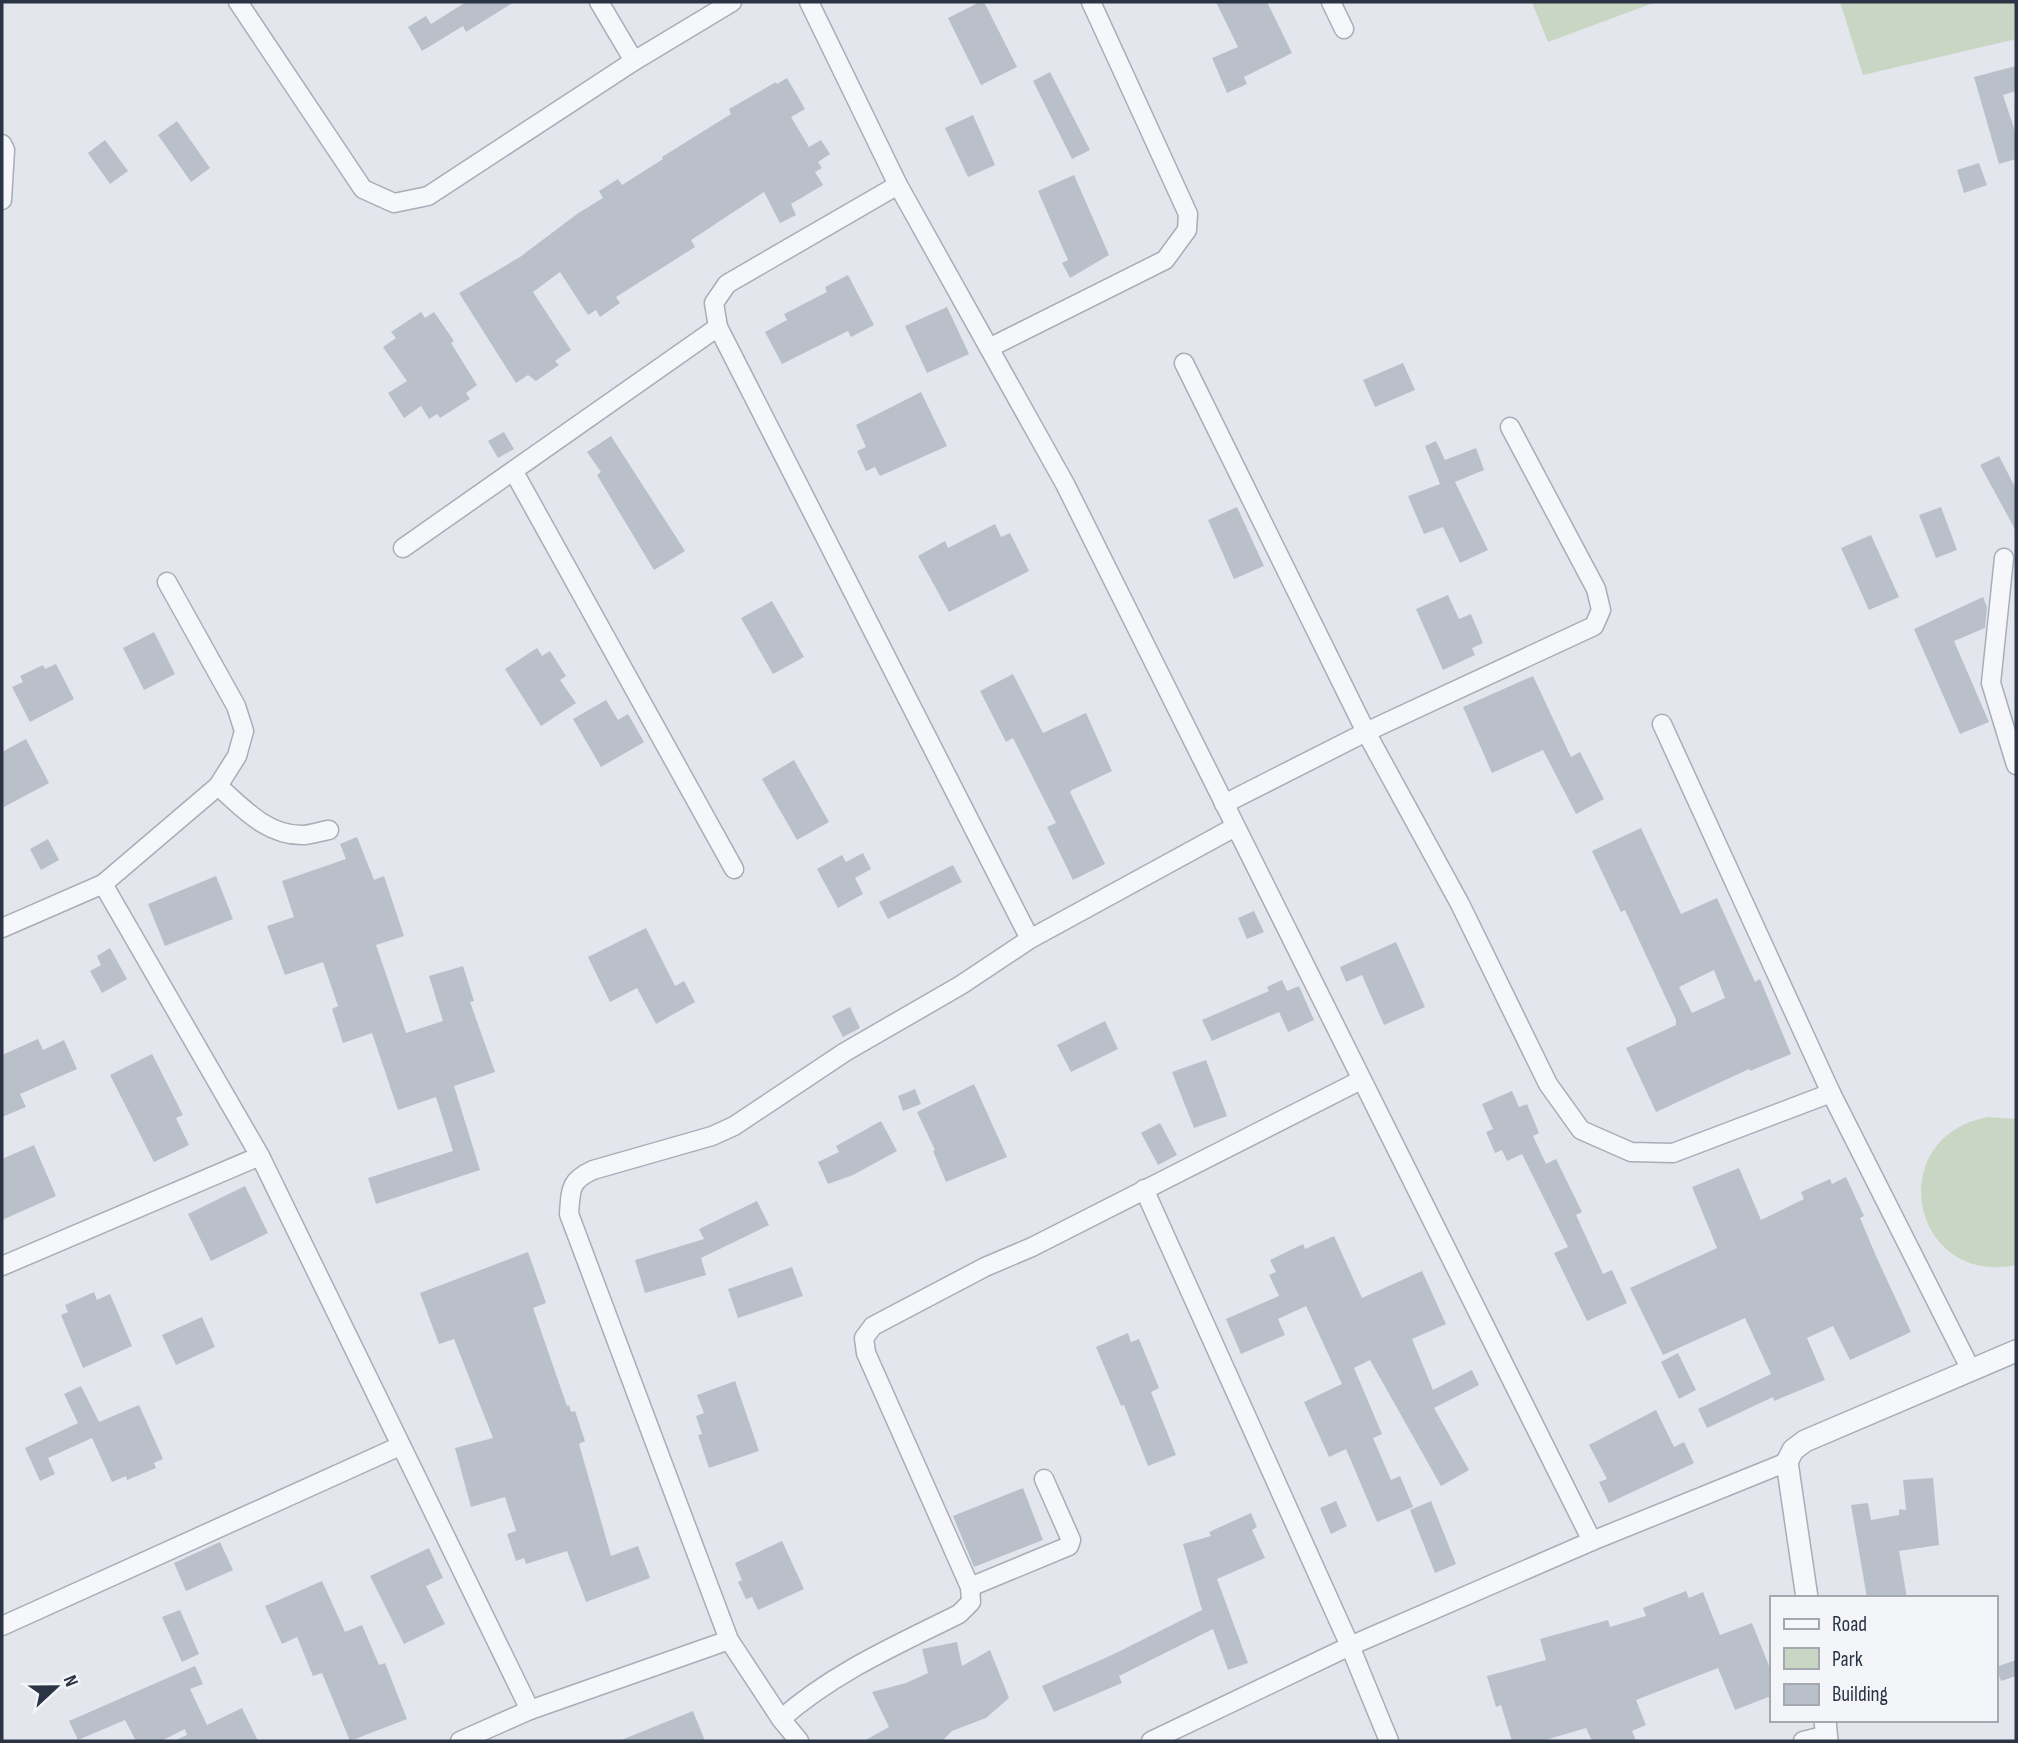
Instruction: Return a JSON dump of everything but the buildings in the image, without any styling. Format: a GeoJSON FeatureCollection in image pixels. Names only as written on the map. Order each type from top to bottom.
{"type":"FeatureCollection","features":[{"type":"Feature","properties":{"kind":"street"},"geometry":{"type":"LineString","coordinates":[[238,2],[363,189],[394,203],[428,196],[634,61],[732,2]]}},
{"type":"Feature","properties":{"kind":"street"},"geometry":{"type":"LineString","coordinates":[[598,2],[634,61]]}},
{"type":"Feature","properties":{"kind":"street"},"geometry":{"type":"LineString","coordinates":[[808,2],[898,185],[1065,484],[1592,1541]]}},
{"type":"Feature","properties":{"kind":"street"},"geometry":{"type":"LineString","coordinates":[[989,348],[1164,260],[1187,230],[1188,214],[1091,2]]}},
{"type":"Feature","properties":{"kind":"street"},"geometry":{"type":"LineString","coordinates":[[1331,2],[1344,29]]}},
{"type":"Feature","properties":{"kind":"street"},"geometry":{"type":"LineString","coordinates":[[2,144],[5,150],[2,200]]}},
{"type":"Feature","properties":{"kind":"street"},"geometry":{"type":"LineString","coordinates":[[898,185],[727,284],[714,303],[718,327],[1030,939]]}},
{"type":"Feature","properties":{"kind":"street"},"geometry":{"type":"LineString","coordinates":[[402,548],[718,327]]}},
{"type":"Feature","properties":{"kind":"street"},"geometry":{"type":"LineString","coordinates":[[1184,363],[1366,732],[1460,904],[1548,1084],[1581,1130],[1630,1152],[1673,1153],[1831,1093]]}},
{"type":"Feature","properties":{"kind":"street"},"geometry":{"type":"LineString","coordinates":[[1224,804],[1366,732],[1594,626],[1601,610],[1595,589],[1510,427]]}},
{"type":"Feature","properties":{"kind":"street"},"geometry":{"type":"LineString","coordinates":[[514,472],[734,869]]}},
{"type":"Feature","properties":{"kind":"street"},"geometry":{"type":"LineString","coordinates":[[2004,558],[1991,683],[2016,765]]}},
{"type":"Feature","properties":{"kind":"street"},"geometry":{"type":"LineString","coordinates":[[2,928],[103,884],[218,786],[237,756],[244,731],[236,706],[167,582]]}},
{"type":"Feature","properties":{"kind":"street"},"geometry":{"type":"LineString","coordinates":[[1662,724],[1831,1093],[1971,1370]]}},
{"type":"Feature","properties":{"kind":"street"},"geometry":{"type":"LineString","coordinates":[[218,786],[253,819],[267,827],[302,835],[330,830]]}},
{"type":"Feature","properties":{"kind":"street"},"geometry":{"type":"LineString","coordinates":[[799,1741],[780,1719],[729,1640],[569,1214],[571,1189],[579,1177],[593,1170],[712,1136],[734,1126],[845,1052],[961,985],[1030,939],[1235,827]]}},
{"type":"Feature","properties":{"kind":"street"},"geometry":{"type":"LineString","coordinates":[[103,884],[260,1156],[530,1710]]}},
{"type":"Feature","properties":{"kind":"street"},"geometry":{"type":"LineString","coordinates":[[780,1719],[807,1696],[850,1668],[960,1614],[971,1602],[970,1587],[866,1353],[864,1338],[873,1325],[1361,1080]]}},
{"type":"Feature","properties":{"kind":"street"},"geometry":{"type":"LineString","coordinates":[[2,1266],[260,1156]]}},
{"type":"Feature","properties":{"kind":"street"},"geometry":{"type":"LineString","coordinates":[[1144,1189],[1350,1646],[1389,1741]]}},
{"type":"Feature","properties":{"kind":"street"},"geometry":{"type":"LineString","coordinates":[[1807,1596],[1787,1462],[1793,1450],[1805,1441],[2016,1351]]}},
{"type":"Feature","properties":{"kind":"street"},"geometry":{"type":"LineString","coordinates":[[2,1626],[400,1446]]}},
{"type":"Feature","properties":{"kind":"street"},"geometry":{"type":"LineString","coordinates":[[1151,1741],[1350,1646],[1592,1541],[1787,1462]]}},
{"type":"Feature","properties":{"kind":"street"},"geometry":{"type":"LineString","coordinates":[[970,1587],[1069,1546],[1071,1540],[1044,1479]]}},
{"type":"Feature","properties":{"kind":"street"},"geometry":{"type":"LineString","coordinates":[[460,1741],[530,1710],[729,1640]]}},
{"type":"Feature","properties":{"kind":"street"},"geometry":{"type":"LineString","coordinates":[[1803,1741],[1826,1732]]}},
{"type":"Feature","properties":{"kind":"green space"},"geometry":{"type":"Polygon","coordinates":[[[1532,2],[1656,2],[1548,42],[1532,2]]]}},
{"type":"Feature","properties":{"kind":"green space"},"geometry":{"type":"Polygon","coordinates":[[[1840,2],[2016,2],[2016,39],[1863,75],[1840,2]]]}},
{"type":"Feature","properties":{"kind":"green space"},"geometry":{"type":"Polygon","coordinates":[[[1988,1117],[2016,1119],[2016,1265],[1980,1266],[1952,1254],[1933,1233],[1922,1207],[1922,1178],[1932,1152],[1954,1130],[1988,1117]]]}}]}
